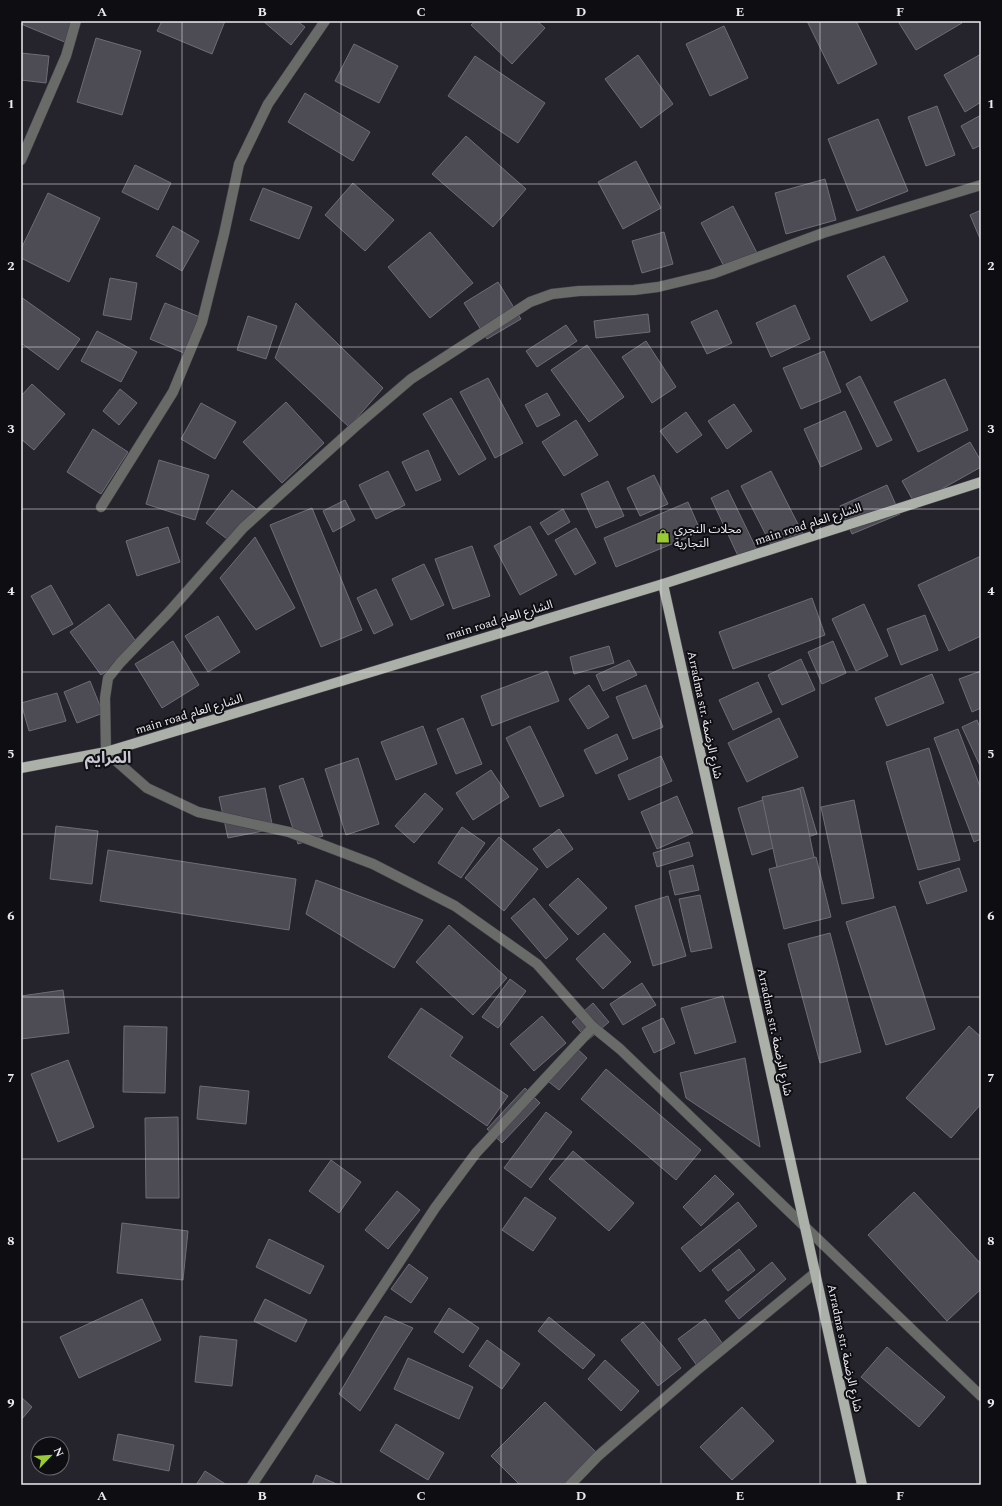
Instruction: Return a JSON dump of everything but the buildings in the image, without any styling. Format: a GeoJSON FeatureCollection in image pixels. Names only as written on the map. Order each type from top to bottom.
{"type":"FeatureCollection","features":[{"type":"Feature","properties":{"kind":"main road","name":"main road الشارع العام"},"geometry":{"type":"LineString","coordinates":[[21,768],[106,752],[662,584],[981,482]]}},
{"type":"Feature","properties":{"kind":"main road","name":"Arradma str. شارع الرضمة"},"geometry":{"type":"LineString","coordinates":[[662,584],[862,1485]]}},
{"type":"Feature","properties":{"kind":"street"},"geometry":{"type":"LineString","coordinates":[[21,160],[66,56],[76,21]]}},
{"type":"Feature","properties":{"kind":"street"},"geometry":{"type":"LineString","coordinates":[[101,507],[173,392],[202,322],[224,234],[239,164],[268,104],[325,21]]}},
{"type":"Feature","properties":{"kind":"street"},"geometry":{"type":"LineString","coordinates":[[981,185],[823,233],[704,275],[658,287],[634,290],[579,290],[552,294],[530,302],[411,379],[356,426],[243,528],[168,613],[120,663],[108,678],[105,698],[106,752],[147,788],[198,812],[289,832],[373,864],[455,906],[537,964],[593,1027],[620,1049],[981,1396]]}},
{"type":"Feature","properties":{"kind":"street"},"geometry":{"type":"LineString","coordinates":[[252,1485],[449,1189],[476,1153],[593,1027]]}},
{"type":"Feature","properties":{"kind":"street"},"geometry":{"type":"LineString","coordinates":[[570,1485],[598,1456],[696,1371],[815,1273]]}},
{"type":"Feature","properties":{"kind":"place","name":"محلات النجري التجارية"},"geometry":{"type":"Point","coordinates":[663,536]}},
{"type":"Feature","properties":{"kind":"district","name":"المرايم"},"geometry":{"type":"Point","coordinates":[108,757]}}]}
